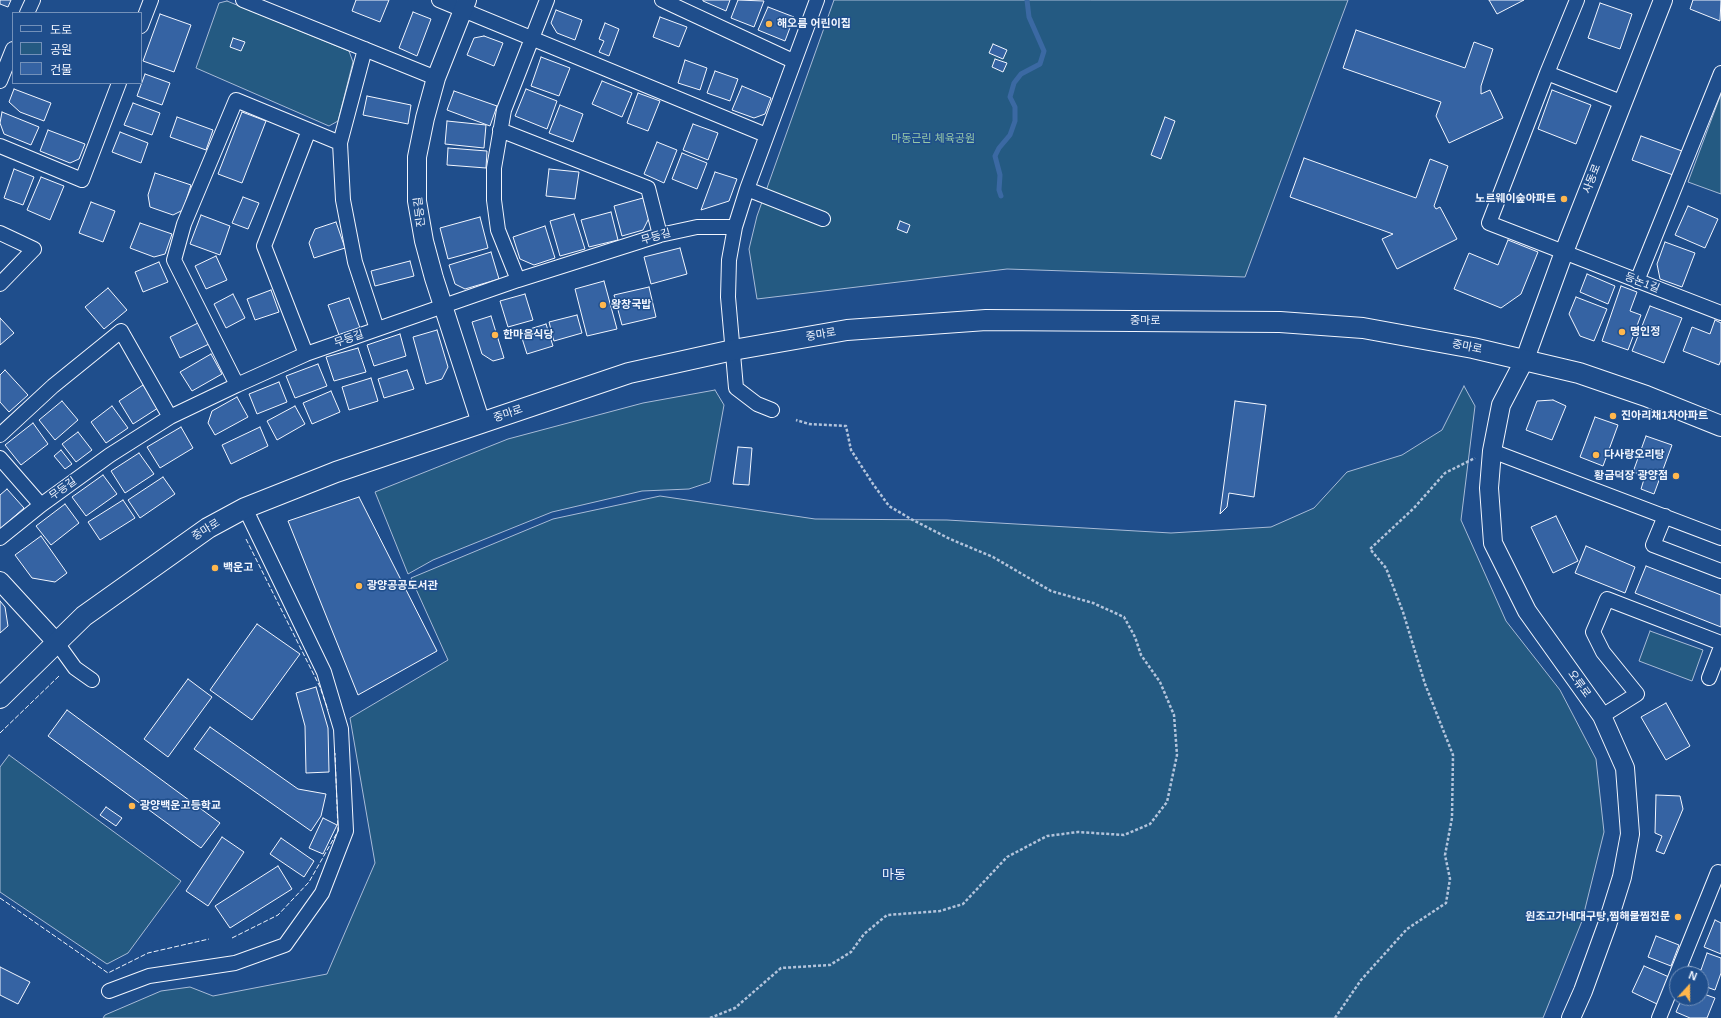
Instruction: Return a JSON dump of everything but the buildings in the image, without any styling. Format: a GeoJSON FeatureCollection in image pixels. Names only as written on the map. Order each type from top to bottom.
{"type":"FeatureCollection","features":[{"type":"Feature","properties":{"kind":"main road","name":"중마로"},"geometry":{"type":"LineString","coordinates":[[0,698],[84,616],[208,528],[245,508],[336,472],[629,373],[733,350],[847,330],[986,320],[1280,322],[1363,328],[1473,348],[1525,359],[1586,375],[1646,396],[1721,426]]}},
{"type":"Feature","properties":{"kind":"street"},"geometry":{"type":"LineString","coordinates":[[27,12],[33,0]]}},
{"type":"Feature","properties":{"kind":"street"},"geometry":{"type":"LineString","coordinates":[[142,23],[151,0]]}},
{"type":"Feature","properties":{"kind":"street"},"geometry":{"type":"LineString","coordinates":[[243,0],[436,78]]}},
{"type":"Feature","properties":{"kind":"street"},"geometry":{"type":"LineString","coordinates":[[439,0],[465,5],[532,38],[766,135]]}},
{"type":"Feature","properties":{"kind":"street"},"geometry":{"type":"LineString","coordinates":[[518,280],[498,230],[494,200],[494,168],[504,110],[547,0]]}},
{"type":"Feature","properties":{"kind":"street"},"geometry":{"type":"LineString","coordinates":[[662,0],[793,61]]}},
{"type":"Feature","properties":{"kind":"street"},"geometry":{"type":"LineString","coordinates":[[772,410],[757,404],[736,388],[728,297],[729,260],[735,227],[746,189],[817,0]]}},
{"type":"Feature","properties":{"kind":"street"},"geometry":{"type":"LineString","coordinates":[[1577,0],[1547,73],[1622,102]]}},
{"type":"Feature","properties":{"kind":"street","name":"사동로"},"geometry":{"type":"LineString","coordinates":[[1525,359],[1564,252],[1663,0]]}},
{"type":"Feature","properties":{"kind":"street","name":"진등길"},"geometry":{"type":"LineString","coordinates":[[465,5],[436,78],[425,118],[417,157],[417,201],[424,241],[443,306],[481,423]]}},
{"type":"Feature","properties":{"kind":"street"},"geometry":{"type":"LineString","coordinates":[[365,50],[340,143],[343,200],[355,262],[377,329]]}},
{"type":"Feature","properties":{"kind":"street"},"geometry":{"type":"LineString","coordinates":[[0,81],[12,51]]}},
{"type":"Feature","properties":{"kind":"street","name":"등논1길"},"geometry":{"type":"LineString","coordinates":[[1547,73],[1489,223],[1721,313]]}},
{"type":"Feature","properties":{"kind":"street"},"geometry":{"type":"LineString","coordinates":[[1637,281],[1721,73]]}},
{"type":"Feature","properties":{"kind":"street"},"geometry":{"type":"LineString","coordinates":[[0,146],[82,180],[119,84]]}},
{"type":"Feature","properties":{"kind":"street"},"geometry":{"type":"LineString","coordinates":[[237,384],[174,260],[184,224],[236,100],[340,143]]}},
{"type":"Feature","properties":{"kind":"street"},"geometry":{"type":"LineString","coordinates":[[306,354],[264,246],[309,130]]}},
{"type":"Feature","properties":{"kind":"street"},"geometry":{"type":"LineString","coordinates":[[500,130],[648,188],[660,235]]}},
{"type":"Feature","properties":{"kind":"street"},"geometry":{"type":"LineString","coordinates":[[746,189],[822,220]]}},
{"type":"Feature","properties":{"kind":"street","name":"무등길"},"geometry":{"type":"LineString","coordinates":[[0,538],[41,504],[110,455],[170,417],[237,384],[306,354],[518,280],[660,235],[697,227],[735,227]]}},
{"type":"Feature","properties":{"kind":"street"},"geometry":{"type":"LineString","coordinates":[[0,233],[34,249],[0,284]]}},
{"type":"Feature","properties":{"kind":"street"},"geometry":{"type":"LineString","coordinates":[[0,435],[54,386],[121,331],[170,417]]}},
{"type":"Feature","properties":{"kind":"street","name":"오류로"},"geometry":{"type":"LineString","coordinates":[[1525,359],[1501,405],[1492,451],[1489,488],[1493,543],[1527,611],[1602,716],[1625,768],[1630,834],[1622,877],[1609,918],[1583,991],[1570,1018]]}},
{"type":"Feature","properties":{"kind":"street"},"geometry":{"type":"LineString","coordinates":[[1492,451],[1721,538]]}},
{"type":"Feature","properties":{"kind":"street"},"geometry":{"type":"LineString","coordinates":[[0,458],[41,504]]}},
{"type":"Feature","properties":{"kind":"street"},"geometry":{"type":"LineString","coordinates":[[109,991],[149,976],[235,963],[285,945],[322,893],[346,831],[341,729],[324,672],[245,508]]}},
{"type":"Feature","properties":{"kind":"street"},"geometry":{"type":"LineString","coordinates":[[1665,516],[1653,546],[1721,571]]}},
{"type":"Feature","properties":{"kind":"street"},"geometry":{"type":"LineString","coordinates":[[0,581],[56,643],[75,668],[92,680]]}},
{"type":"Feature","properties":{"kind":"street"},"geometry":{"type":"LineString","coordinates":[[1602,716],[1637,694],[1603,652],[1593,632],[1607,599],[1721,643]]}},
{"type":"Feature","properties":{"kind":"street"},"geometry":{"type":"LineString","coordinates":[[1709,678],[1721,647]]}},
{"type":"Feature","properties":{"kind":"street"},"geometry":{"type":"LineString","coordinates":[[1659,1018],[1718,872],[1721,874]]}},
{"type":"Feature","properties":{"kind":"path"},"geometry":{"type":"LineString","coordinates":[[710,1018],[735,1008],[781,968],[830,965],[852,952],[864,934],[887,915],[940,911],[962,904],[1007,857],[1047,836],[1078,832],[1124,835],[1150,824],[1167,802],[1177,754],[1174,715],[1160,682],[1141,655],[1135,637],[1124,617],[1093,603],[1051,591],[993,557],[950,539],[889,506],[851,450],[846,426],[809,424],[796,420]]}},
{"type":"Feature","properties":{"kind":"path"},"geometry":{"type":"LineString","coordinates":[[1335,1018],[1362,980],[1407,929],[1446,903],[1450,879],[1445,855],[1452,818],[1453,755],[1425,684],[1403,612],[1386,568],[1370,549],[1414,508],[1445,473],[1492,451]]}},
{"type":"Feature","properties":{"kind":"green space","name":"마동근린 체육공원"},"geometry":{"type":"Polygon","coordinates":[[[834,0],[1348,0],[1245,277],[1007,269],[757,299],[749,249],[757,216],[834,0]]]}},
{"type":"Feature","properties":{"kind":"green space"},"geometry":{"type":"Polygon","coordinates":[[[227,1],[349,51],[353,62],[338,121],[329,126],[196,68],[219,3],[227,1]]]}},
{"type":"Feature","properties":{"kind":"green space"},"geometry":{"type":"Polygon","coordinates":[[[1721,94],[1721,194],[1688,182],[1721,94]]]}},
{"type":"Feature","properties":{"kind":"green space"},"geometry":{"type":"Polygon","coordinates":[[[1464,386],[1475,406],[1461,520],[1506,621],[1560,690],[1596,759],[1604,832],[1582,921],[1543,1018],[103,1018],[105,1015],[161,991],[190,987],[213,996],[327,974],[375,863],[350,718],[448,660],[411,578],[553,519],[660,496],[815,519],[947,520],[1171,533],[1271,527],[1314,508],[1347,472],[1402,455],[1442,430],[1464,386]]]}},
{"type":"Feature","properties":{"kind":"green space"},"geometry":{"type":"Polygon","coordinates":[[[715,390],[724,405],[710,482],[689,489],[642,491],[552,512],[433,560],[408,574],[375,492],[508,439],[643,403],[715,390]]]}},
{"type":"Feature","properties":{"kind":"green space"},"geometry":{"type":"Polygon","coordinates":[[[1650,631],[1703,650],[1692,681],[1639,661],[1650,631]]]}},
{"type":"Feature","properties":{"kind":"green space"},"geometry":{"type":"Polygon","coordinates":[[[9,755],[181,881],[128,953],[107,964],[0,892],[0,767],[9,755]]]}},
{"type":"Feature","properties":{"kind":"waterway"},"geometry":{"type":"LineString","coordinates":[[1001,196],[999,190],[1000,175],[995,156],[999,148],[1010,135],[1015,121],[1015,107],[1010,97],[1014,83],[1021,74],[1040,64],[1044,51],[1029,17],[1027,0]]}},
{"type":"Feature","properties":{"kind":"fence"},"geometry":{"type":"LineString","coordinates":[[246,539],[320,687],[328,710]]}},
{"type":"Feature","properties":{"kind":"fence"},"geometry":{"type":"LineString","coordinates":[[0,733],[59,676]]}},
{"type":"Feature","properties":{"kind":"fence"},"geometry":{"type":"LineString","coordinates":[[232,938],[278,915],[309,882],[338,831],[335,753]]}},
{"type":"Feature","properties":{"kind":"fence"},"geometry":{"type":"LineString","coordinates":[[0,898],[108,973],[148,953],[209,939]]}},
{"type":"Feature","properties":{"kind":"place","name":"해오름 어린이집"},"geometry":{"type":"Point","coordinates":[769,24]}},
{"type":"Feature","properties":{"kind":"place","name":"노르웨이숲아파트"},"geometry":{"type":"Point","coordinates":[1564,199]}},
{"type":"Feature","properties":{"kind":"place","name":"왕창국밥"},"geometry":{"type":"Point","coordinates":[603,305]}},
{"type":"Feature","properties":{"kind":"place","name":"명인정"},"geometry":{"type":"Point","coordinates":[1622,332]}},
{"type":"Feature","properties":{"kind":"place","name":"한마음식당"},"geometry":{"type":"Point","coordinates":[495,335]}},
{"type":"Feature","properties":{"kind":"place","name":"진아리채1차아파트"},"geometry":{"type":"Point","coordinates":[1613,416]}},
{"type":"Feature","properties":{"kind":"place","name":"다사랑오리탕"},"geometry":{"type":"Point","coordinates":[1596,455]}},
{"type":"Feature","properties":{"kind":"place","name":"황금덕장 광양점"},"geometry":{"type":"Point","coordinates":[1676,476]}},
{"type":"Feature","properties":{"kind":"place","name":"백운고"},"geometry":{"type":"Point","coordinates":[215,568]}},
{"type":"Feature","properties":{"kind":"place","name":"광양공공도서관"},"geometry":{"type":"Point","coordinates":[359,586]}},
{"type":"Feature","properties":{"kind":"place","name":"광양백운고등학교"},"geometry":{"type":"Point","coordinates":[132,806]}},
{"type":"Feature","properties":{"kind":"place","name":"원조고가네대구탕,찜해물찜전문"},"geometry":{"type":"Point","coordinates":[1678,917]}},
{"type":"Feature","properties":{"kind":"district","name":"마동"},"geometry":{"type":"Point","coordinates":[894,875]}}]}
